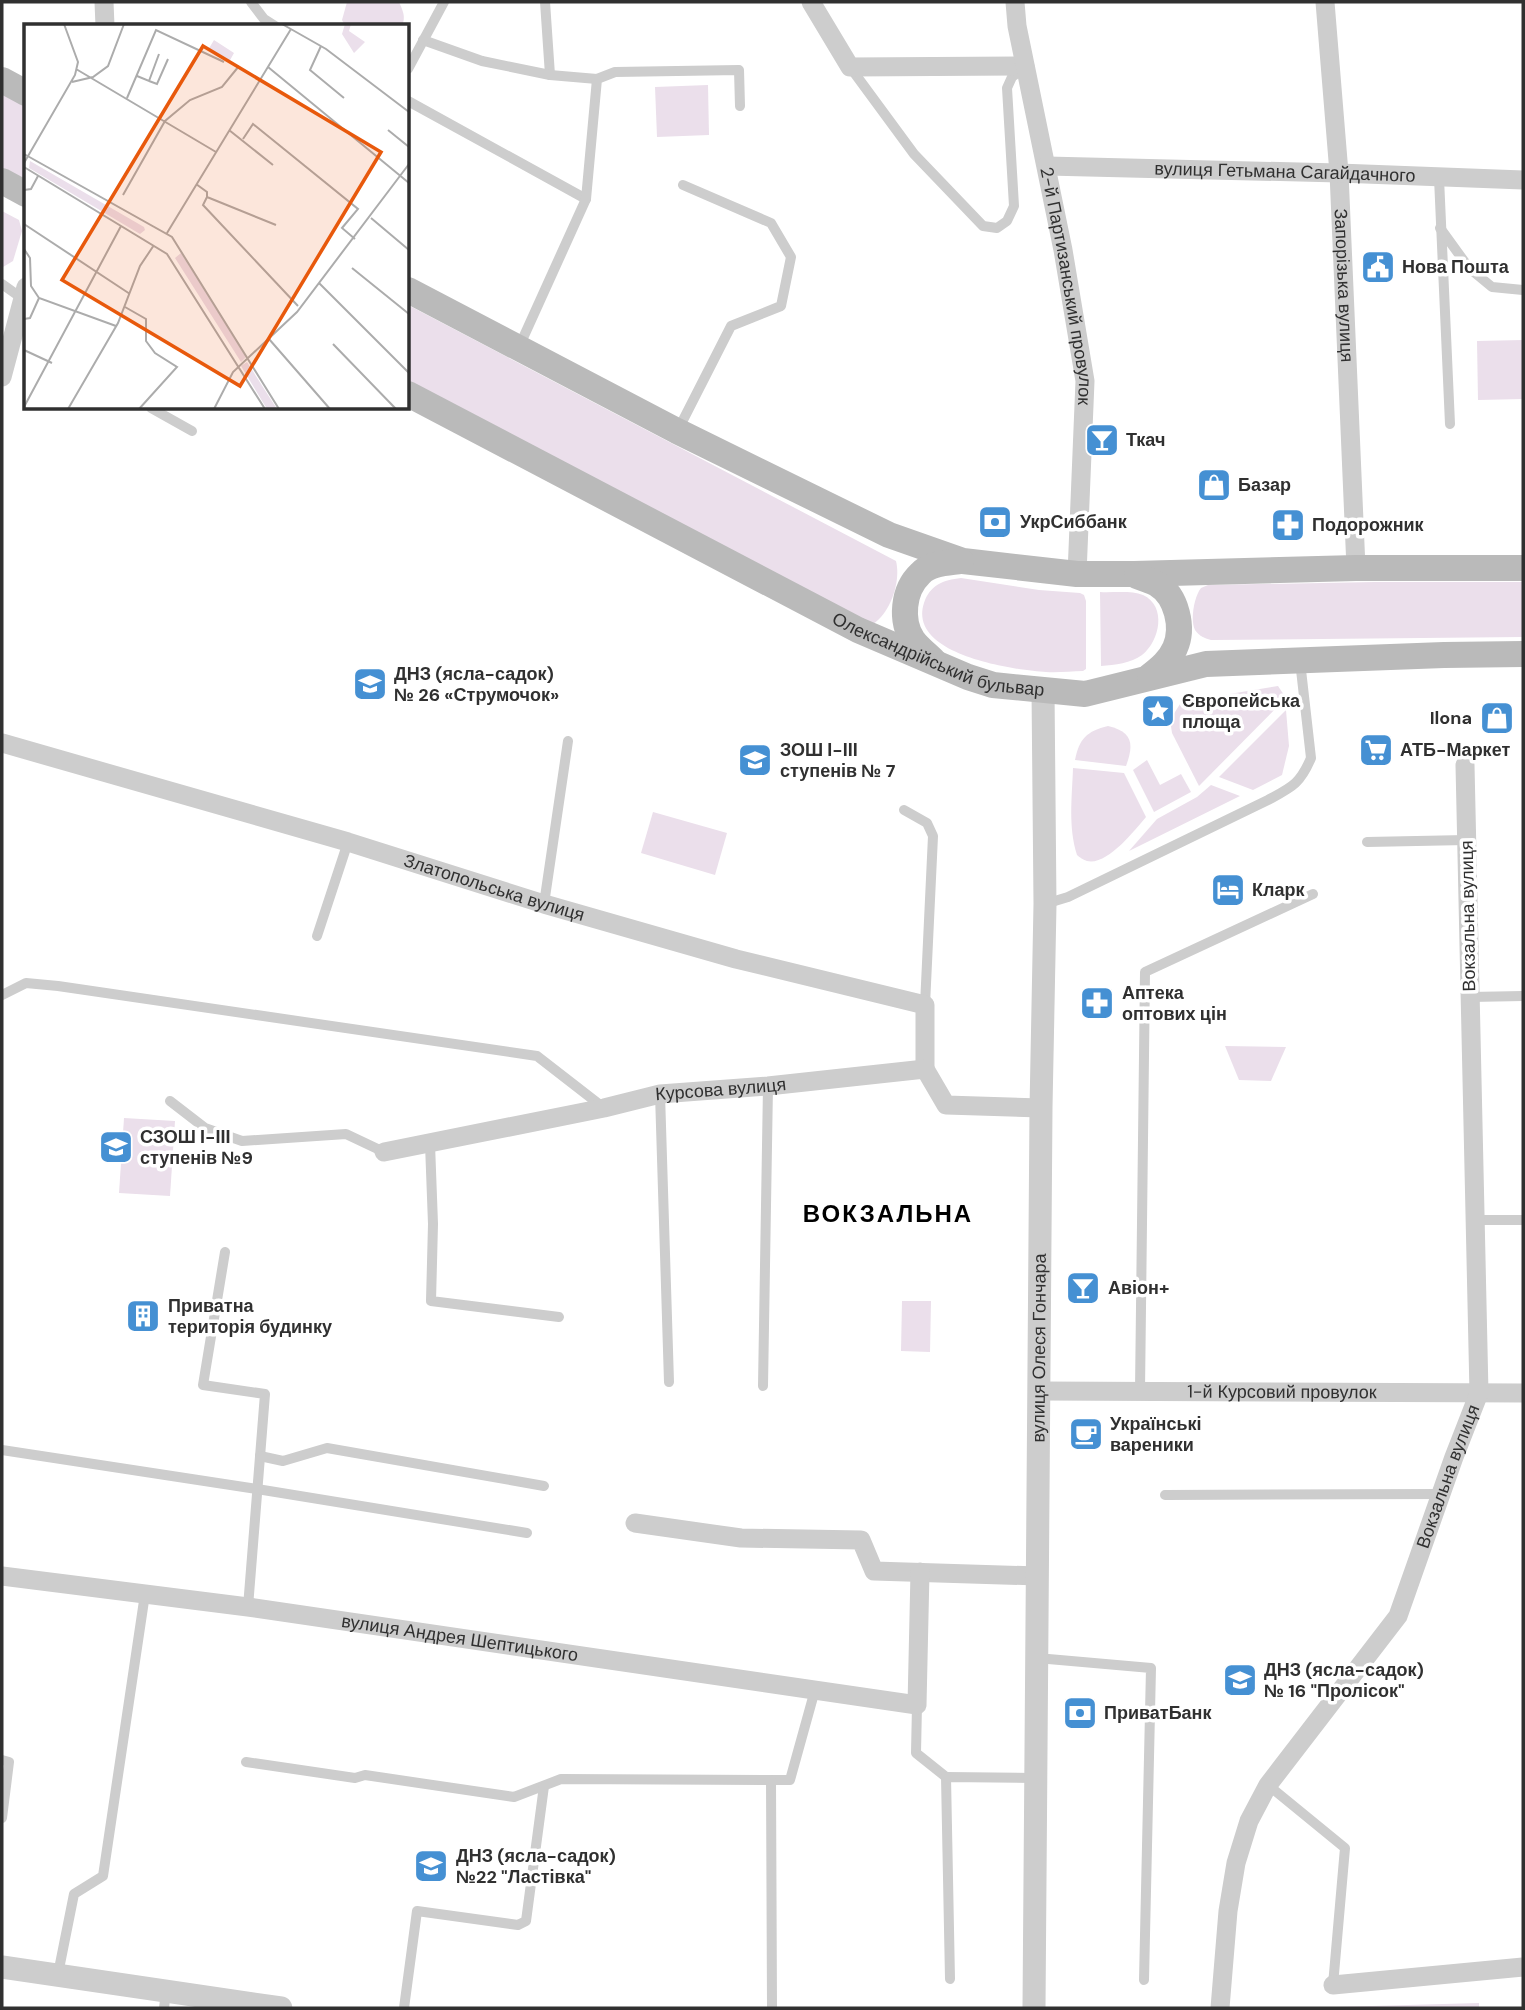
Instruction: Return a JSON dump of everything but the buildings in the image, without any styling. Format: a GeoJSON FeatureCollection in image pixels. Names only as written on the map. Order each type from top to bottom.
{"type":"FeatureCollection","features":[{"type":"Feature","properties":{"kind":"main road"},"geometry":{"type":"LineString","coordinates":[[2,80],[24,92]]}},
{"type":"Feature","properties":{"kind":"main road"},"geometry":{"type":"LineString","coordinates":[[2,181],[24,193]]}},
{"type":"Feature","properties":{"kind":"main road"},"geometry":{"type":"LineString","coordinates":[[410,291],[677,430],[889,535],[963,561],[1077,574],[1356,568],[1523,568]]}},
{"type":"Feature","properties":{"kind":"main road","name":"Олександрійський бульвар"},"geometry":{"type":"LineString","coordinates":[[410,395],[850,625],[968,677],[993,685],[1085,694],[1206,664],[1523,654]]}},
{"type":"Feature","properties":{"kind":"main road"},"geometry":{"type":"LineString","coordinates":[[938,664],[913,640],[905,621],[906,603],[910,589],[920,573],[937,564],[963,561]]}},
{"type":"Feature","properties":{"kind":"main road"},"geometry":{"type":"LineString","coordinates":[[1134,574],[1159,585],[1171,597],[1178,618],[1176,645],[1168,661],[1150,676]]}},
{"type":"Feature","properties":{"kind":"street"},"geometry":{"type":"LineString","coordinates":[[104,2],[105,24]]}},
{"type":"Feature","properties":{"kind":"street"},"geometry":{"type":"LineString","coordinates":[[811,2],[850,67],[1025,66]]}},
{"type":"Feature","properties":{"kind":"street","name":"2-й Партизанський провулок"},"geometry":{"type":"LineString","coordinates":[[1015,2],[1017,26],[1047,166],[1085,381],[1077,574]]}},
{"type":"Feature","properties":{"kind":"street","name":"Запорізька вулиця"},"geometry":{"type":"LineString","coordinates":[[1325,2],[1339,173],[1356,568]]}},
{"type":"Feature","properties":{"kind":"street","name":"вулиця Гетьмана Сагайдачного"},"geometry":{"type":"LineString","coordinates":[[1047,166],[1523,180]]}},
{"type":"Feature","properties":{"kind":"street"},"geometry":{"type":"LineString","coordinates":[[2,377],[19,333],[24,293]]}},
{"type":"Feature","properties":{"kind":"street","name":"вулиця Олеся Гончара"},"geometry":{"type":"LineString","coordinates":[[1034,2008],[1045,904],[1043,690]]}},
{"type":"Feature","properties":{"kind":"street","name":"Златопольська вулиця"},"geometry":{"type":"LineString","coordinates":[[2,743],[348,842],[544,905],[736,959],[925,1005]]}},
{"type":"Feature","properties":{"kind":"street","name":"Вокзальна вулиця"},"geometry":{"type":"LineString","coordinates":[[1220,2008],[1228,1911],[1236,1863],[1249,1821],[1268,1785],[1398,1616],[1479,1393],[1465,765]]}},
{"type":"Feature","properties":{"kind":"street"},"geometry":{"type":"LineString","coordinates":[[925,1005],[925,1069],[946,1105],[1041,1108]]}},
{"type":"Feature","properties":{"kind":"street","name":"Курсова вулиця"},"geometry":{"type":"LineString","coordinates":[[384,1152],[604,1108],[660,1094],[768,1086],[925,1069]]}},
{"type":"Feature","properties":{"kind":"street","name":"1-й Курсовий провулок"},"geometry":{"type":"LineString","coordinates":[[1040,1391],[1523,1393]]}},
{"type":"Feature","properties":{"kind":"street"},"geometry":{"type":"LineString","coordinates":[[635,1522],[741,1538],[861,1540],[874,1571],[1038,1576]]}},
{"type":"Feature","properties":{"kind":"street"},"geometry":{"type":"LineString","coordinates":[[917,1705],[920,1572]]}},
{"type":"Feature","properties":{"kind":"street","name":"вулиця Андрея Шептицького"},"geometry":{"type":"LineString","coordinates":[[2,1576],[248,1607],[917,1705]]}},
{"type":"Feature","properties":{"kind":"street"},"geometry":{"type":"LineString","coordinates":[[2,1967],[58,1974],[165,2000],[281,2008]]}},
{"type":"Feature","properties":{"kind":"street"},"geometry":{"type":"LineString","coordinates":[[1333,1985],[1523,1967]]}},
{"type":"Feature","properties":{"kind":"lane"},"geometry":{"type":"LineString","coordinates":[[251,2],[264,19],[272,24]]}},
{"type":"Feature","properties":{"kind":"lane"},"geometry":{"type":"LineString","coordinates":[[410,65],[443,2]]}},
{"type":"Feature","properties":{"kind":"lane"},"geometry":{"type":"LineString","coordinates":[[545,2],[550,75]]}},
{"type":"Feature","properties":{"kind":"lane"},"geometry":{"type":"LineString","coordinates":[[423,40],[482,61],[550,75],[597,79],[615,72],[739,70],[740,106]]}},
{"type":"Feature","properties":{"kind":"lane"},"geometry":{"type":"LineString","coordinates":[[850,67],[914,154],[983,226],[997,228],[1007,221],[1014,206],[1007,88],[1012,77],[1025,66]]}},
{"type":"Feature","properties":{"kind":"lane"},"geometry":{"type":"LineString","coordinates":[[519,347],[586,199],[597,79]]}},
{"type":"Feature","properties":{"kind":"lane"},"geometry":{"type":"LineString","coordinates":[[410,102],[586,199]]}},
{"type":"Feature","properties":{"kind":"lane"},"geometry":{"type":"LineString","coordinates":[[1439,178],[1450,424]]}},
{"type":"Feature","properties":{"kind":"lane"},"geometry":{"type":"LineString","coordinates":[[677,430],[731,326],[781,306],[791,257],[771,223],[683,185]]}},
{"type":"Feature","properties":{"kind":"lane"},"geometry":{"type":"LineString","coordinates":[[1440,228],[1469,268],[1492,287],[1523,290]]}},
{"type":"Feature","properties":{"kind":"lane"},"geometry":{"type":"LineString","coordinates":[[2,284],[24,293]]}},
{"type":"Feature","properties":{"kind":"lane"},"geometry":{"type":"LineString","coordinates":[[155,410],[192,431]]}},
{"type":"Feature","properties":{"kind":"lane"},"geometry":{"type":"LineString","coordinates":[[1045,904],[1081,891],[1295,785],[1311,758],[1300,660]]}},
{"type":"Feature","properties":{"kind":"lane"},"geometry":{"type":"LineString","coordinates":[[544,905],[568,741]]}},
{"type":"Feature","properties":{"kind":"lane"},"geometry":{"type":"LineString","coordinates":[[904,810],[927,823],[933,836],[925,1005]]}},
{"type":"Feature","properties":{"kind":"lane"},"geometry":{"type":"LineString","coordinates":[[1367,842],[1466,839]]}},
{"type":"Feature","properties":{"kind":"lane"},"geometry":{"type":"LineString","coordinates":[[317,936],[348,842]]}},
{"type":"Feature","properties":{"kind":"lane"},"geometry":{"type":"LineString","coordinates":[[1140,1391],[1145,972],[1314,894]]}},
{"type":"Feature","properties":{"kind":"lane"},"geometry":{"type":"LineString","coordinates":[[2,995],[26,983],[58,986],[537,1056],[604,1108]]}},
{"type":"Feature","properties":{"kind":"lane"},"geometry":{"type":"LineString","coordinates":[[1470,997],[1523,996]]}},
{"type":"Feature","properties":{"kind":"lane"},"geometry":{"type":"LineString","coordinates":[[763,1386],[768,1086]]}},
{"type":"Feature","properties":{"kind":"lane"},"geometry":{"type":"LineString","coordinates":[[660,1094],[669,1382]]}},
{"type":"Feature","properties":{"kind":"lane"},"geometry":{"type":"LineString","coordinates":[[170,1101],[205,1128],[242,1141],[346,1134],[384,1152]]}},
{"type":"Feature","properties":{"kind":"lane"},"geometry":{"type":"LineString","coordinates":[[430,1144],[433,1224],[431,1301],[559,1317]]}},
{"type":"Feature","properties":{"kind":"lane"},"geometry":{"type":"LineString","coordinates":[[1475,1220],[1523,1220]]}},
{"type":"Feature","properties":{"kind":"lane"},"geometry":{"type":"LineString","coordinates":[[225,1252],[203,1385],[265,1394],[248,1607]]}},
{"type":"Feature","properties":{"kind":"lane"},"geometry":{"type":"LineString","coordinates":[[260,1455],[284,1461],[327,1448],[544,1486]]}},
{"type":"Feature","properties":{"kind":"lane"},"geometry":{"type":"LineString","coordinates":[[2,1450],[527,1533]]}},
{"type":"Feature","properties":{"kind":"lane"},"geometry":{"type":"LineString","coordinates":[[1166,1495],[1441,1493]]}},
{"type":"Feature","properties":{"kind":"lane"},"geometry":{"type":"LineString","coordinates":[[58,1974],[74,1894],[103,1876],[145,1594]]}},
{"type":"Feature","properties":{"kind":"lane"},"geometry":{"type":"LineString","coordinates":[[1037,1658],[1151,1668],[1144,1980]]}},
{"type":"Feature","properties":{"kind":"lane"},"geometry":{"type":"LineString","coordinates":[[246,1762],[355,1778],[365,1775],[514,1797],[561,1779],[790,1780],[815,1690]]}},
{"type":"Feature","properties":{"kind":"lane"},"geometry":{"type":"LineString","coordinates":[[917,1705],[916,1753],[946,1777],[1035,1777]]}},
{"type":"Feature","properties":{"kind":"lane"},"geometry":{"type":"LineString","coordinates":[[2,1760],[9,1762],[2,1818]]}},
{"type":"Feature","properties":{"kind":"lane"},"geometry":{"type":"LineString","coordinates":[[946,1777],[950,1979]]}},
{"type":"Feature","properties":{"kind":"lane"},"geometry":{"type":"LineString","coordinates":[[771,1780],[772,2008]]}},
{"type":"Feature","properties":{"kind":"lane"},"geometry":{"type":"LineString","coordinates":[[1268,1785],[1345,1848],[1333,1985]]}},
{"type":"Feature","properties":{"kind":"lane"},"geometry":{"type":"LineString","coordinates":[[404,2008],[417,1911],[518,1925],[526,1921],[544,1786]]}},
{"type":"Feature","properties":{"kind":"shaded area"},"geometry":{"type":"Polygon","coordinates":[[[347,2],[399,2],[404,17],[402,24],[344,24],[342,20],[347,2]]]}},
{"type":"Feature","properties":{"kind":"shaded area"},"geometry":{"type":"Polygon","coordinates":[[[708,85],[709,135],[657,137],[655,87],[708,85]]]}},
{"type":"Feature","properties":{"kind":"shaded area"},"geometry":{"type":"Polygon","coordinates":[[[2,91],[24,103],[24,182],[2,170],[2,91]]]}},
{"type":"Feature","properties":{"kind":"shaded area"},"geometry":{"type":"Polygon","coordinates":[[[2,211],[19,220],[22,231],[13,261],[3,267],[2,211]]]}},
{"type":"Feature","properties":{"kind":"shaded area"},"geometry":{"type":"Polygon","coordinates":[[[410,306],[896,561],[896,587],[890,604],[873,624],[410,385],[410,306]]]}},
{"type":"Feature","properties":{"kind":"shaded area"},"geometry":{"type":"Polygon","coordinates":[[[1523,340],[1523,399],[1478,400],[1477,341],[1523,340]]]}},
{"type":"Feature","properties":{"kind":"shaded area"},"geometry":{"type":"Polygon","coordinates":[[[961,578],[1084,595],[1086,669],[1051,672],[1011,668],[966,656],[946,647],[931,635],[923,621],[924,603],[938,584],[961,578]]]}},
{"type":"Feature","properties":{"kind":"shaded area"},"geometry":{"type":"Polygon","coordinates":[[[1523,582],[1523,637],[1211,640],[1195,630],[1193,615],[1196,597],[1201,588],[1208,585],[1523,582]]]}},
{"type":"Feature","properties":{"kind":"shaded area"},"geometry":{"type":"Polygon","coordinates":[[[1100,592],[1138,593],[1151,600],[1156,607],[1157,633],[1148,649],[1138,658],[1101,666],[1100,592]]]}},
{"type":"Feature","properties":{"kind":"shaded area"},"geometry":{"type":"Polygon","coordinates":[[[1278,686],[1286,698],[1199,786],[1172,733],[1170,720],[1180,704],[1278,686]]]}},
{"type":"Feature","properties":{"kind":"shaded area"},"geometry":{"type":"Polygon","coordinates":[[[1286,710],[1289,746],[1282,775],[1253,790],[1219,777],[1286,710]]]}},
{"type":"Feature","properties":{"kind":"shaded area"},"geometry":{"type":"Polygon","coordinates":[[[1108,726],[1127,735],[1130,751],[1126,766],[1075,760],[1085,737],[1108,726]]]}},
{"type":"Feature","properties":{"kind":"shaded area"},"geometry":{"type":"Polygon","coordinates":[[[1147,760],[1160,785],[1181,774],[1191,792],[1154,812],[1133,770],[1147,760]]]}},
{"type":"Feature","properties":{"kind":"shaded area"},"geometry":{"type":"Polygon","coordinates":[[[1073,768],[1124,773],[1146,817],[1120,846],[1095,861],[1087,861],[1078,856],[1074,844],[1071,812],[1073,768]]]}},
{"type":"Feature","properties":{"kind":"shaded area"},"geometry":{"type":"Polygon","coordinates":[[[1211,785],[1240,796],[1129,851],[1157,819],[1197,797],[1211,785]]]}},
{"type":"Feature","properties":{"kind":"shaded area"},"geometry":{"type":"Polygon","coordinates":[[[653,812],[727,833],[715,875],[641,853],[653,812]]]}},
{"type":"Feature","properties":{"kind":"shaded area"},"geometry":{"type":"Polygon","coordinates":[[[1225,1046],[1286,1047],[1271,1081],[1239,1080],[1225,1046]]]}},
{"type":"Feature","properties":{"kind":"shaded area"},"geometry":{"type":"Polygon","coordinates":[[[124,1118],[175,1121],[170,1196],[119,1193],[124,1118]]]}},
{"type":"Feature","properties":{"kind":"shaded area"},"geometry":{"type":"Polygon","coordinates":[[[902,1301],[931,1301],[930,1352],[901,1351],[902,1301]]]}},
{"type":"Feature","properties":{"kind":"shaded area"},"geometry":{"type":"Polygon","coordinates":[[[1479,2003],[1479,2008],[1300,2008],[1479,2003]]]}},
{"type":"Feature","properties":{"kind":"place","name":"Нова Пошта"},"geometry":{"type":"Point","coordinates":[1378,267]}},
{"type":"Feature","properties":{"kind":"place","name":"Ткач"},"geometry":{"type":"Point","coordinates":[1102,440]}},
{"type":"Feature","properties":{"kind":"place","name":"Базар"},"geometry":{"type":"Point","coordinates":[1214,485]}},
{"type":"Feature","properties":{"kind":"place","name":"УкрСиббанк"},"geometry":{"type":"Point","coordinates":[995,522]}},
{"type":"Feature","properties":{"kind":"place","name":"Подорожник"},"geometry":{"type":"Point","coordinates":[1288,525]}},
{"type":"Feature","properties":{"kind":"place","name":"ДНЗ (ясла-садок) № 26 «Струмочок»"},"geometry":{"type":"Point","coordinates":[370,684]}},
{"type":"Feature","properties":{"kind":"place","name":"Європейська площа"},"geometry":{"type":"Point","coordinates":[1158,711]}},
{"type":"Feature","properties":{"kind":"place","name":"Ilona"},"geometry":{"type":"Point","coordinates":[1497,718]}},
{"type":"Feature","properties":{"kind":"place","name":"АТБ-Маркет"},"geometry":{"type":"Point","coordinates":[1376,750]}},
{"type":"Feature","properties":{"kind":"place","name":"ЗОШ І-ІІІ ступенів № 7"},"geometry":{"type":"Point","coordinates":[755,760]}},
{"type":"Feature","properties":{"kind":"place","name":"Кларк"},"geometry":{"type":"Point","coordinates":[1228,890]}},
{"type":"Feature","properties":{"kind":"place","name":"Аптека оптових цін"},"geometry":{"type":"Point","coordinates":[1097,1003]}},
{"type":"Feature","properties":{"kind":"place","name":"СЗОШ І-ІІІ ступенів №9"},"geometry":{"type":"Point","coordinates":[116,1147]}},
{"type":"Feature","properties":{"kind":"place","name":"Авіон+"},"geometry":{"type":"Point","coordinates":[1083,1288]}},
{"type":"Feature","properties":{"kind":"place","name":"Приватна територія будинку"},"geometry":{"type":"Point","coordinates":[143,1316]}},
{"type":"Feature","properties":{"kind":"place","name":"Українські вареники"},"geometry":{"type":"Point","coordinates":[1086,1434]}},
{"type":"Feature","properties":{"kind":"place","name":"ДНЗ (ясла-садок) № 16 \"Пролісок\""},"geometry":{"type":"Point","coordinates":[1240,1680]}},
{"type":"Feature","properties":{"kind":"place","name":"ПриватБанк"},"geometry":{"type":"Point","coordinates":[1080,1713]}},
{"type":"Feature","properties":{"kind":"place","name":"ДНЗ (ясла-садок) №22 \"Ластівка\""},"geometry":{"type":"Point","coordinates":[431,1866]}},
{"type":"Feature","properties":{"kind":"district","name":"ВОКЗАЛЬНА"},"geometry":{"type":"Point","coordinates":[888,1213]}}]}
